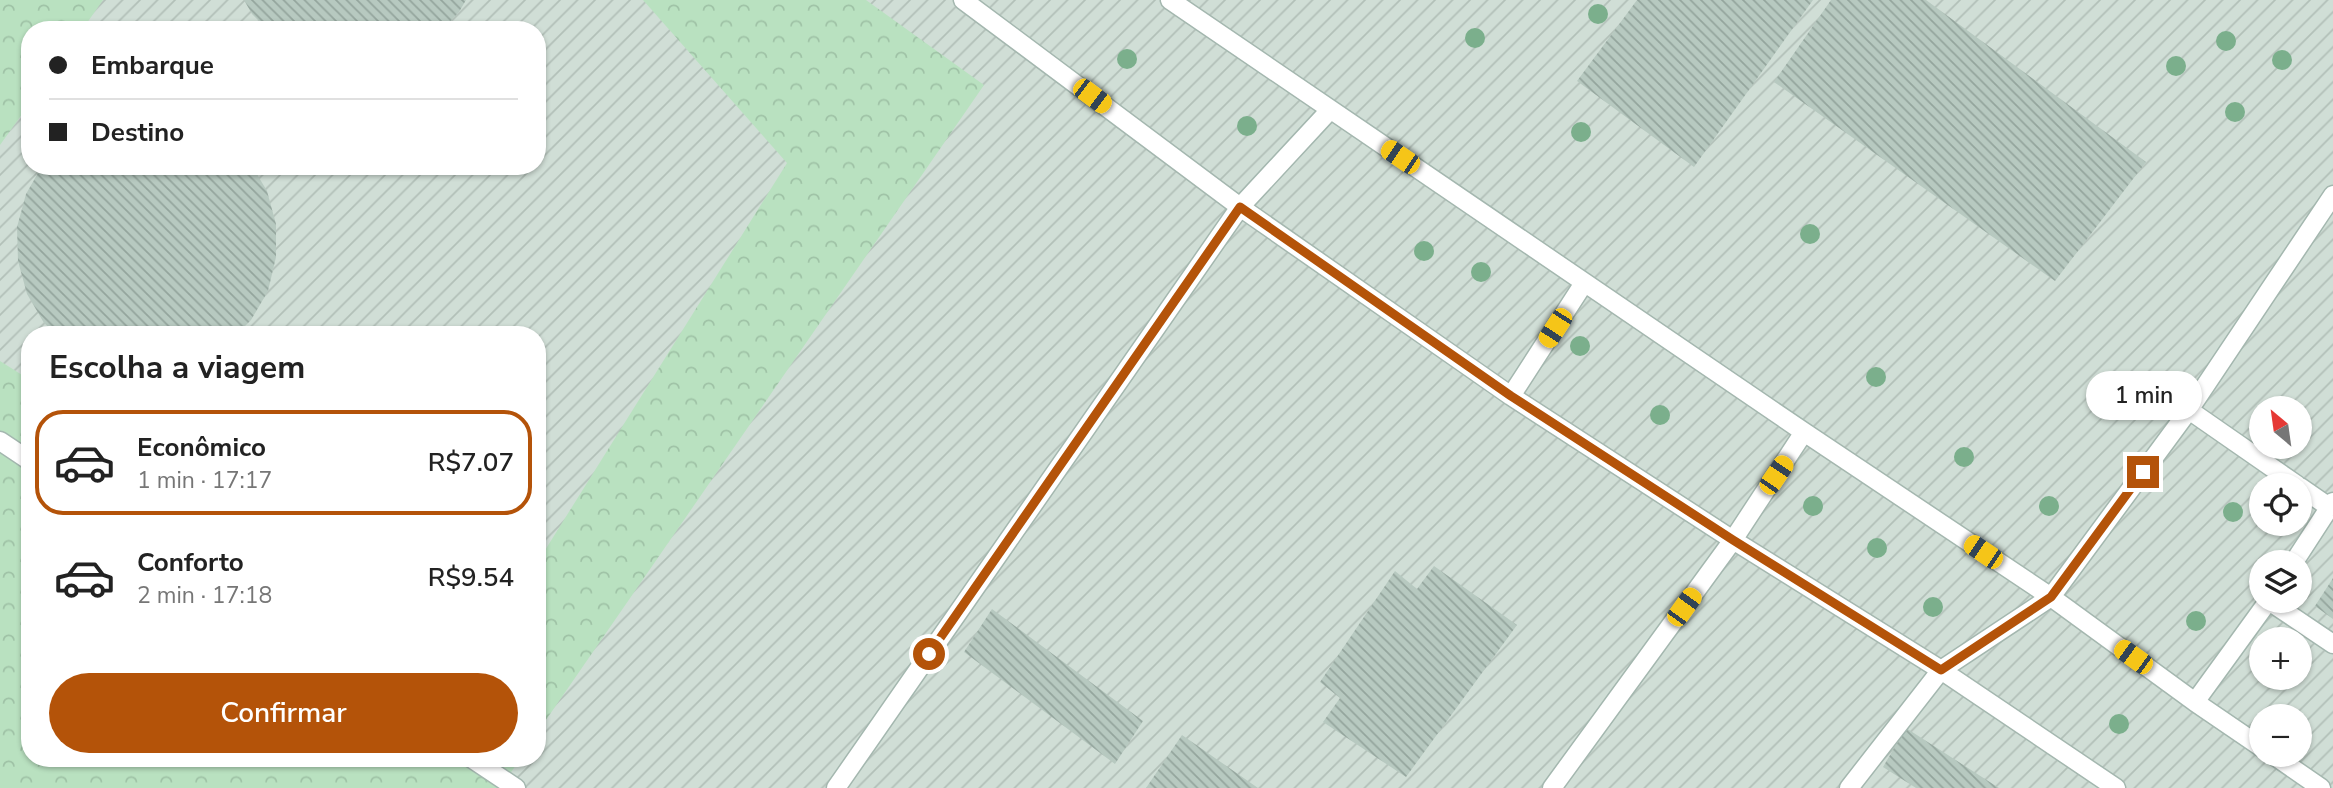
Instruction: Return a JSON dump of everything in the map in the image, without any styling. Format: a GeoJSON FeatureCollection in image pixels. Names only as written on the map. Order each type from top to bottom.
{"type":"FeatureCollection","features":[{"type":"Feature","properties":{"kind":"lane"},"geometry":{"type":"LineString","coordinates":[[963,0],[1240,207],[1511,396],[1733,540],[1941,670],[2116,788]]}},
{"type":"Feature","properties":{"kind":"lane"},"geometry":{"type":"LineString","coordinates":[[1170,0],[2051,597],[2249,739]]}},
{"type":"Feature","properties":{"kind":"lane"},"geometry":{"type":"LineString","coordinates":[[836,788],[1240,207],[1330,110]]}},
{"type":"Feature","properties":{"kind":"lane"},"geometry":{"type":"LineString","coordinates":[[1849,788],[1941,670],[2051,597],[2189,410],[2333,195]]}},
{"type":"Feature","properties":{"kind":"lane"},"geometry":{"type":"LineString","coordinates":[[1511,396],[1584,283]]}},
{"type":"Feature","properties":{"kind":"lane"},"geometry":{"type":"LineString","coordinates":[[2189,410],[2279,473]]}},
{"type":"Feature","properties":{"kind":"lane"},"geometry":{"type":"LineString","coordinates":[[1552,788],[1733,540],[1804,432]]}},
{"type":"Feature","properties":{"kind":"lane"},"geometry":{"type":"LineString","coordinates":[[0,441],[21,455]]}},
{"type":"Feature","properties":{"kind":"lane"},"geometry":{"type":"LineString","coordinates":[[2302,550],[2331,504],[2312,494]]}},
{"type":"Feature","properties":{"kind":"lane"},"geometry":{"type":"LineString","coordinates":[[2195,702],[2260,613]]}},
{"type":"Feature","properties":{"kind":"lane"},"geometry":{"type":"LineString","coordinates":[[2288,613],[2333,644]]}},
{"type":"Feature","properties":{"kind":"lane"},"geometry":{"type":"LineString","coordinates":[[484,767],[516,788]]}},
{"type":"Feature","properties":{"kind":"lane"},"geometry":{"type":"LineString","coordinates":[[2291,767],[2321,788]]}},
{"type":"Feature","properties":{"kind":"shaded area"},"geometry":{"type":"Polygon","coordinates":[[[0,0],[2333,0],[2333,788],[0,788],[0,0]]]}},
{"type":"Feature","properties":{"kind":"green space"},"geometry":{"type":"Polygon","coordinates":[[[0,0],[103,0],[88,21],[21,21],[21,116],[0,145],[0,0]]]}},
{"type":"Feature","properties":{"kind":"green space"},"geometry":{"type":"Polygon","coordinates":[[[643,0],[866,0],[984,85],[546,720],[546,549],[787,163],[643,0]]]}},
{"type":"Feature","properties":{"kind":"green space"},"geometry":{"type":"Polygon","coordinates":[[[0,361],[21,374],[21,767],[515,767],[500,788],[0,788],[0,361]]]}},
{"type":"Feature","properties":{"kind":"building"},"geometry":{"type":"Polygon","coordinates":[[[244,0],[466,0],[450,21],[259,21],[244,0]]]}},
{"type":"Feature","properties":{"kind":"building"},"geometry":{"type":"Polygon","coordinates":[[[1637,0],[1813,0],[1694,167],[1577,81],[1637,0]]]}},
{"type":"Feature","properties":{"kind":"building"},"geometry":{"type":"Polygon","coordinates":[[[1831,0],[1926,0],[2146,162],[2055,281],[1774,82],[1831,0]]]}},
{"type":"Feature","properties":{"kind":"building"},"geometry":{"type":"Polygon","coordinates":[[[37,175],[257,175],[267,191],[276,224],[276,257],[268,291],[245,326],[47,326],[27,294],[18,261],[17,227],[26,194],[37,175]]]}},
{"type":"Feature","properties":{"kind":"building"},"geometry":{"type":"Polygon","coordinates":[[[1434,566],[1517,625],[1406,777],[1323,722],[1340,698],[1320,682],[1395,571],[1417,589],[1434,566]]]}},
{"type":"Feature","properties":{"kind":"building"},"geometry":{"type":"Polygon","coordinates":[[[2333,578],[2333,619],[2315,606],[2333,578]]]}},
{"type":"Feature","properties":{"kind":"building"},"geometry":{"type":"Polygon","coordinates":[[[992,609],[1143,721],[1115,764],[964,652],[992,609]]]}},
{"type":"Feature","properties":{"kind":"building"},"geometry":{"type":"Polygon","coordinates":[[[1906,728],[1999,788],[1916,788],[1883,767],[1906,728]]]}},
{"type":"Feature","properties":{"kind":"building"},"geometry":{"type":"Polygon","coordinates":[[[1182,735],[1258,788],[1146,788],[1182,735]]]}},
{"type":"Feature","properties":{"kind":"route"},"geometry":{"type":"LineString","coordinates":[[929,654],[1240,207],[1511,396],[1733,540],[1941,670],[2051,597],[2143,472]]}}]}
